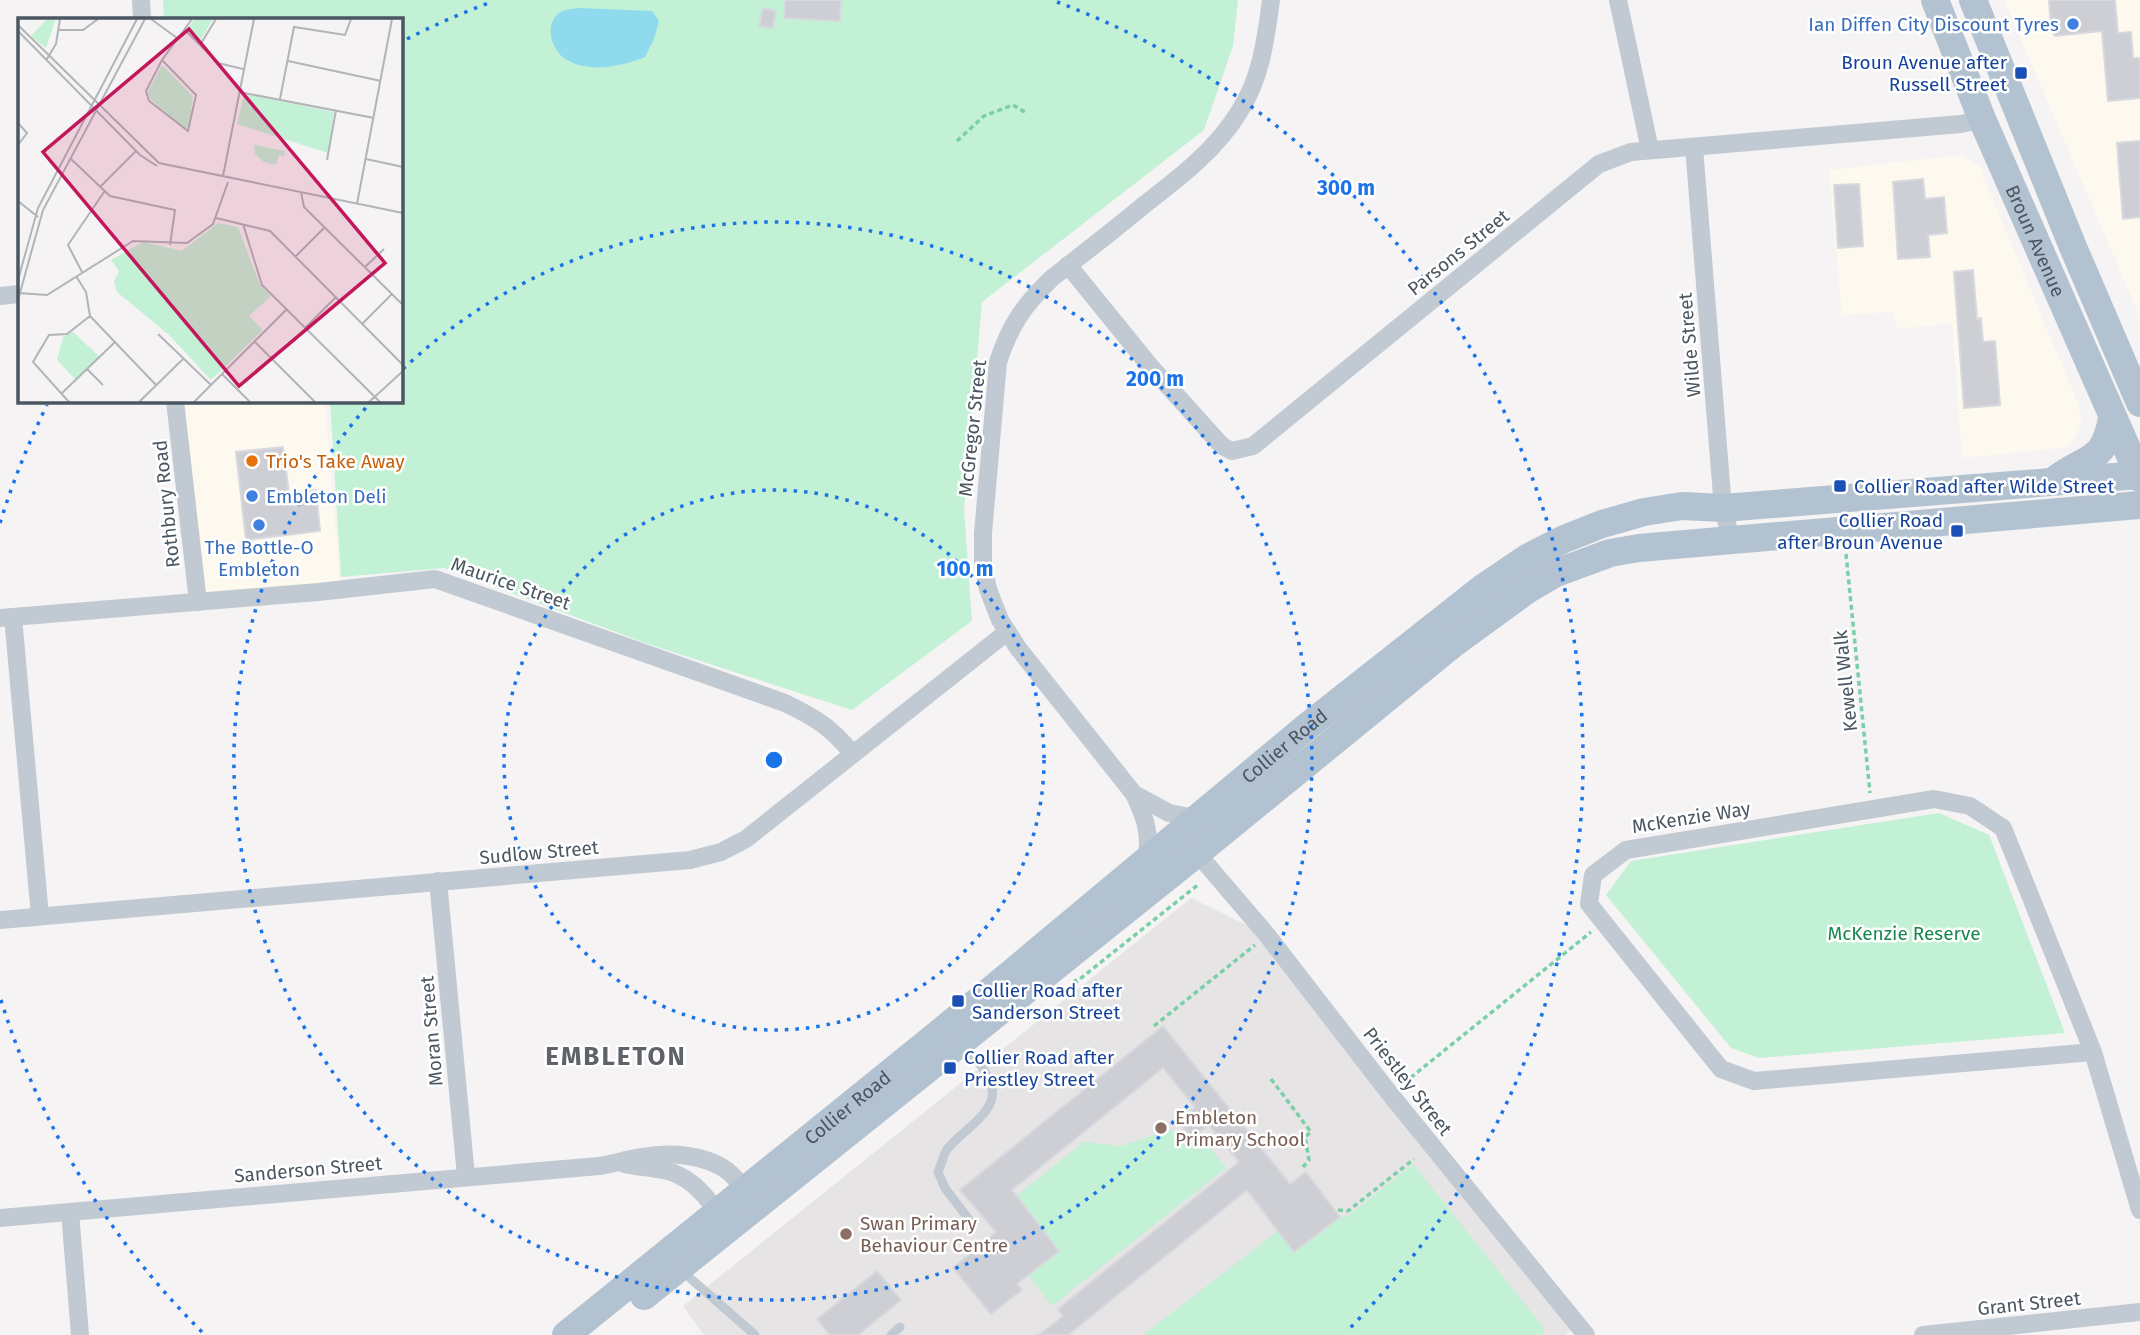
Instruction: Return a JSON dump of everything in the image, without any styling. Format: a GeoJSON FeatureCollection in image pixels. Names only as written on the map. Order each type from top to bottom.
{"type":"FeatureCollection","features":[{"type":"Feature","properties":{"kind":"main road","name":"Broun Avenue"},"geometry":{"type":"LineString","coordinates":[[1935,0],[1982,119],[2112,418],[2140,476]]}},
{"type":"Feature","properties":{"kind":"main road","name":"Broun Avenue"},"geometry":{"type":"LineString","coordinates":[[1973,0],[2140,402]]}},
{"type":"Feature","properties":{"kind":"main road"},"geometry":{"type":"LineString","coordinates":[[2119,354],[2140,383]]}},
{"type":"Feature","properties":{"kind":"main road"},"geometry":{"type":"LineString","coordinates":[[2051,482],[2101,452],[2109,436],[2112,418]]}},
{"type":"Feature","properties":{"kind":"main road","name":"Collier Road"},"geometry":{"type":"LineString","coordinates":[[955,1033],[1196,818],[1430,628],[1527,558],[1564,538],[1644,512],[1682,506],[1723,508],[2140,476]]}},
{"type":"Feature","properties":{"kind":"main road","name":"Collier Road"},"geometry":{"type":"LineString","coordinates":[[566,1335],[724,1220],[955,1033],[1197,853],[1453,644],[1527,590],[1556,573],[1581,562],[1620,551],[1731,539],[2140,505]]}},
{"type":"Feature","properties":{"kind":"main road","name":"Collier Road"},"geometry":{"type":"LineString","coordinates":[[595,1335],[681,1267],[724,1220]]}},
{"type":"Feature","properties":{"kind":"street"},"geometry":{"type":"LineString","coordinates":[[141,0],[142,18]]}},
{"type":"Feature","properties":{"kind":"street","name":"McGregor Street"},"geometry":{"type":"LineString","coordinates":[[1147,859],[1149,834],[1134,794],[1007,632],[988,589],[983,533],[998,362],[1006,336],[1032,297],[1068,265],[1182,176],[1220,139],[1240,111],[1254,80],[1264,51],[1271,0]]}},
{"type":"Feature","properties":{"kind":"street"},"geometry":{"type":"LineString","coordinates":[[1618,0],[1650,150]]}},
{"type":"Feature","properties":{"kind":"street","name":"Parsons Street"},"geometry":{"type":"LineString","coordinates":[[1068,265],[1150,366],[1222,446],[1232,451],[1253,446],[1599,164],[1631,152],[1961,124],[1982,119]]}},
{"type":"Feature","properties":{"kind":"street","name":"Wilde Street"},"geometry":{"type":"LineString","coordinates":[[1694,147],[1723,508],[1731,539]]}},
{"type":"Feature","properties":{"kind":"street"},"geometry":{"type":"LineString","coordinates":[[0,296],[18,294]]}},
{"type":"Feature","properties":{"kind":"street","name":"Rothbury Road"},"geometry":{"type":"LineString","coordinates":[[175,402],[198,602]]}},
{"type":"Feature","properties":{"kind":"street","name":"Maurice Street"},"geometry":{"type":"LineString","coordinates":[[6,617],[318,592],[435,579],[785,703],[830,728],[852,753]]}},
{"type":"Feature","properties":{"kind":"street"},"geometry":{"type":"LineString","coordinates":[[6,617],[40,916]]}},
{"type":"Feature","properties":{"kind":"street","name":"Sudlow Street"},"geometry":{"type":"LineString","coordinates":[[0,920],[690,860],[721,852],[747,839],[1007,632]]}},
{"type":"Feature","properties":{"kind":"street","name":"McGregor Street"},"geometry":{"type":"LineString","coordinates":[[1134,794],[1178,816],[1196,818]]}},
{"type":"Feature","properties":{"kind":"street","name":"McKenzie Way"},"geometry":{"type":"LineString","coordinates":[[2094,1052],[1754,1081],[1721,1069],[1589,904],[1592,875],[1626,850],[1934,799],[1970,806],[2003,828],[2094,1052],[2140,1210]]}},
{"type":"Feature","properties":{"kind":"street","name":"Priestley Street"},"geometry":{"type":"LineString","coordinates":[[1197,853],[1267,935],[1577,1332]]}},
{"type":"Feature","properties":{"kind":"street","name":"Moran Street"},"geometry":{"type":"LineString","coordinates":[[438,881],[466,1176]]}},
{"type":"Feature","properties":{"kind":"street","name":"Sanderson Street"},"geometry":{"type":"LineString","coordinates":[[0,1217],[620,1163],[642,1157],[692,1157],[713,1163],[729,1172],[751,1198]]}},
{"type":"Feature","properties":{"kind":"street","name":"Sanderson Street"},"geometry":{"type":"LineString","coordinates":[[620,1163],[686,1177],[724,1220]]}},
{"type":"Feature","properties":{"kind":"street"},"geometry":{"type":"LineString","coordinates":[[70,1212],[80,1335]]}},
{"type":"Feature","properties":{"kind":"street","name":"Grant Street"},"geometry":{"type":"LineString","coordinates":[[1923,1335],[2005,1331],[2140,1312]]}},
{"type":"Feature","properties":{"kind":"lane"},"geometry":{"type":"LineString","coordinates":[[955,1033],[985,1072],[993,1088],[991,1101],[978,1120],[947,1150],[938,1172],[945,1188],[974,1225]]}},
{"type":"Feature","properties":{"kind":"lane"},"geometry":{"type":"LineString","coordinates":[[681,1267],[755,1335]]}},
{"type":"Feature","properties":{"kind":"lane"},"geometry":{"type":"LineString","coordinates":[[891,1335],[900,1327]]}},
{"type":"Feature","properties":{"kind":"path"},"geometry":{"type":"LineString","coordinates":[[957,141],[984,116],[1013,105],[1025,112]]}},
{"type":"Feature","properties":{"kind":"path","name":"Kewell Walk"},"geometry":{"type":"LineString","coordinates":[[1846,551],[1872,809]]}},
{"type":"Feature","properties":{"kind":"path"},"geometry":{"type":"LineString","coordinates":[[1390,1094],[1604,922]]}},
{"type":"Feature","properties":{"kind":"path"},"geometry":{"type":"LineString","coordinates":[[1154,1026],[1267,935]]}},
{"type":"Feature","properties":{"kind":"path"},"geometry":{"type":"LineString","coordinates":[[1271,1079],[1311,1132],[1305,1137],[1309,1160],[1303,1167]]}},
{"type":"Feature","properties":{"kind":"path"},"geometry":{"type":"LineString","coordinates":[[1338,1210],[1348,1211],[1413,1159]]}},
{"type":"Feature","properties":{"kind":"shaded area"},"geometry":{"type":"Polygon","coordinates":[[[2004,0],[2140,0],[2140,317],[2004,0]]]}},
{"type":"Feature","properties":{"kind":"shaded area"},"geometry":{"type":"Polygon","coordinates":[[[1960,155],[1979,166],[2078,403],[2082,420],[2078,432],[2072,443],[2063,448],[1962,458],[1952,323],[1898,329],[1892,312],[1842,315],[1829,170],[1960,155]]]}},
{"type":"Feature","properties":{"kind":"shaded area"},"geometry":{"type":"Polygon","coordinates":[[[175,402],[325,402],[341,592],[198,602],[175,402]]]}},
{"type":"Feature","properties":{"kind":"shaded area","name":"Embleton Primary School"},"geometry":{"type":"Polygon","coordinates":[[[1191,898],[1267,935],[1577,1325],[1565,1335],[704,1335],[683,1306],[1191,898]]]}},
{"type":"Feature","properties":{"kind":"green space"},"geometry":{"type":"Polygon","coordinates":[[[163,0],[1238,0],[1233,46],[1204,130],[982,302],[964,509],[972,621],[852,710],[648,644],[444,568],[341,577],[330,402],[402,402],[402,18],[164,18],[163,0]]]}},
{"type":"Feature","properties":{"kind":"green space","name":"McKenzie Reserve"},"geometry":{"type":"Polygon","coordinates":[[[1939,813],[1989,835],[2065,1033],[1759,1058],[1731,1048],[1606,895],[1631,861],[1939,813]]]}},
{"type":"Feature","properties":{"kind":"green space"},"geometry":{"type":"Polygon","coordinates":[[[1172,1129],[1188,1149],[1202,1138],[1226,1168],[1052,1306],[1029,1276],[1059,1251],[1016,1196],[1084,1142],[1121,1146],[1172,1129]]]}},
{"type":"Feature","properties":{"kind":"green space"},"geometry":{"type":"Polygon","coordinates":[[[1413,1164],[1544,1328],[1543,1335],[1143,1335],[1278,1231],[1294,1251],[1340,1217],[1348,1216],[1413,1164]]]}},
{"type":"Feature","properties":{"kind":"water"},"geometry":{"type":"Polygon","coordinates":[[[579,8],[652,11],[659,21],[645,57],[627,63],[597,67],[578,65],[563,58],[552,40],[551,26],[560,12],[579,8]]]}},
{"type":"Feature","properties":{"kind":"building"},"geometry":{"type":"Polygon","coordinates":[[[785,0],[841,0],[840,21],[784,18],[785,0]]]}},
{"type":"Feature","properties":{"kind":"building"},"geometry":{"type":"Polygon","coordinates":[[[2049,0],[2115,0],[2118,33],[2131,32],[2133,58],[2140,58],[2140,98],[2108,101],[2102,31],[2055,36],[2051,29],[2049,0]]]}},
{"type":"Feature","properties":{"kind":"building"},"geometry":{"type":"Polygon","coordinates":[[[763,8],[776,11],[773,28],[759,26],[763,8]]]}},
{"type":"Feature","properties":{"kind":"building"},"geometry":{"type":"Polygon","coordinates":[[[2140,141],[2140,217],[2123,219],[2117,143],[2140,141]]]}},
{"type":"Feature","properties":{"kind":"building"},"geometry":{"type":"Polygon","coordinates":[[[1923,179],[1925,199],[1944,197],[1947,233],[1928,235],[1930,257],[1898,259],[1893,182],[1923,179]]]}},
{"type":"Feature","properties":{"kind":"building"},"geometry":{"type":"Polygon","coordinates":[[[1859,184],[1863,246],[1838,248],[1834,185],[1859,184]]]}},
{"type":"Feature","properties":{"kind":"building"},"geometry":{"type":"Polygon","coordinates":[[[1973,270],[1977,319],[1981,318],[1983,342],[1995,341],[2000,405],[1964,408],[1954,272],[1973,270]]]}},
{"type":"Feature","properties":{"kind":"building"},"geometry":{"type":"Polygon","coordinates":[[[283,447],[289,494],[316,490],[320,531],[246,540],[236,452],[283,447]]]}},
{"type":"Feature","properties":{"kind":"building"},"geometry":{"type":"Polygon","coordinates":[[[1163,1026],[1290,1184],[1306,1172],[1340,1217],[1294,1252],[1247,1190],[1068,1335],[1039,1335],[1063,1316],[1058,1309],[1239,1162],[1209,1125],[1192,1138],[1178,1121],[1195,1107],[1163,1068],[1012,1190],[1059,1251],[1017,1284],[1022,1290],[991,1314],[953,1268],[996,1232],[960,1190],[1163,1026]]]}},
{"type":"Feature","properties":{"kind":"building"},"geometry":{"type":"Polygon","coordinates":[[[877,1271],[901,1300],[858,1335],[830,1335],[817,1319],[877,1271]]]}},
{"type":"Feature","properties":{"kind":"place","name":"Ian Diffen City Discount Tyres"},"geometry":{"type":"Point","coordinates":[2073,24]}},
{"type":"Feature","properties":{"kind":"place","name":"Broun Avenue after Russell Street"},"geometry":{"type":"Point","coordinates":[2021,73]}},
{"type":"Feature","properties":{"kind":"place","name":"Trio's Take Away"},"geometry":{"type":"Point","coordinates":[252,461]}},
{"type":"Feature","properties":{"kind":"place","name":"Collier Road after Wilde Street"},"geometry":{"type":"Point","coordinates":[1840,486]}},
{"type":"Feature","properties":{"kind":"place","name":"Embleton Deli"},"geometry":{"type":"Point","coordinates":[252,496]}},
{"type":"Feature","properties":{"kind":"place","name":"The Bottle-O Embleton"},"geometry":{"type":"Point","coordinates":[259,525]}},
{"type":"Feature","properties":{"kind":"place","name":"Collier Road after Broun Avenue"},"geometry":{"type":"Point","coordinates":[1957,531]}},
{"type":"Feature","properties":{"kind":"place","name":"Collier Road after Sanderson Street"},"geometry":{"type":"Point","coordinates":[958,1001]}},
{"type":"Feature","properties":{"kind":"place","name":"Collier Road after Priestley Street"},"geometry":{"type":"Point","coordinates":[950,1068]}},
{"type":"Feature","properties":{"kind":"place","name":"Embleton Primary School"},"geometry":{"type":"Point","coordinates":[1161,1128]}},
{"type":"Feature","properties":{"kind":"place","name":"Swan Primary Behaviour Centre"},"geometry":{"type":"Point","coordinates":[846,1234]}},
{"type":"Feature","properties":{"kind":"district","name":"EMBLETON"},"geometry":{"type":"Point","coordinates":[616,1056]}}]}
